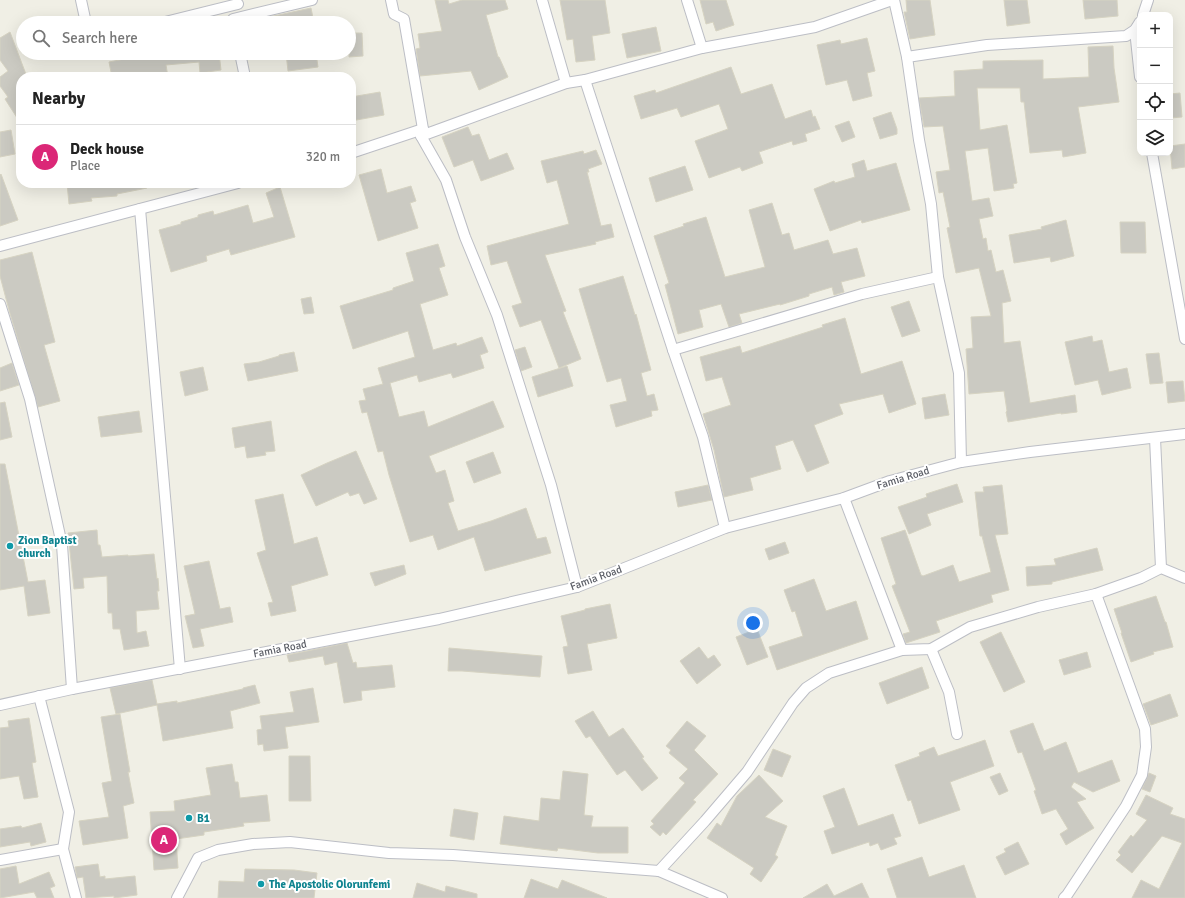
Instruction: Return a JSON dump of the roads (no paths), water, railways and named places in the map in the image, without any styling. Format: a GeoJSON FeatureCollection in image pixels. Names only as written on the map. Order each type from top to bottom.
{"type":"FeatureCollection","features":[{"type":"Feature","properties":{"kind":"street"},"geometry":{"type":"LineString","coordinates":[[81,0],[84,16]]}},
{"type":"Feature","properties":{"kind":"street"},"geometry":{"type":"LineString","coordinates":[[253,16],[312,0]]}},
{"type":"Feature","properties":{"kind":"street"},"geometry":{"type":"LineString","coordinates":[[391,0],[394,14],[404,19],[422,133],[446,180],[465,236],[497,315],[551,485],[577,587]]}},
{"type":"Feature","properties":{"kind":"street"},"geometry":{"type":"LineString","coordinates":[[542,0],[566,83]]}},
{"type":"Feature","properties":{"kind":"street"},"geometry":{"type":"LineString","coordinates":[[687,0],[702,48]]}},
{"type":"Feature","properties":{"kind":"street"},"geometry":{"type":"LineString","coordinates":[[356,152],[422,133],[566,83],[585,80],[702,48],[816,27],[893,0],[907,57],[919,140],[931,204],[938,277],[959,373],[961,462]]}},
{"type":"Feature","properties":{"kind":"street"},"geometry":{"type":"LineString","coordinates":[[1144,12],[1148,0]]}},
{"type":"Feature","properties":{"kind":"street"},"geometry":{"type":"LineString","coordinates":[[186,16],[237,2],[235,16]]}},
{"type":"Feature","properties":{"kind":"street"},"geometry":{"type":"LineString","coordinates":[[907,57],[987,45],[1126,36],[1137,27]]}},
{"type":"Feature","properties":{"kind":"street"},"geometry":{"type":"LineString","coordinates":[[241,60],[244,72]]}},
{"type":"Feature","properties":{"kind":"street"},"geometry":{"type":"LineString","coordinates":[[585,80],[672,350],[703,437],[725,528]]}},
{"type":"Feature","properties":{"kind":"street"},"geometry":{"type":"LineString","coordinates":[[1153,156],[1185,339]]}},
{"type":"Feature","properties":{"kind":"street"},"geometry":{"type":"LineString","coordinates":[[0,246],[219,188]]}},
{"type":"Feature","properties":{"kind":"street"},"geometry":{"type":"LineString","coordinates":[[140,209],[180,669]]}},
{"type":"Feature","properties":{"kind":"street"},"geometry":{"type":"LineString","coordinates":[[672,350],[862,294],[938,277]]}},
{"type":"Feature","properties":{"kind":"street"},"geometry":{"type":"LineString","coordinates":[[0,304],[30,399],[62,545],[72,690]]}},
{"type":"Feature","properties":{"kind":"street","name":"Famia Road"},"geometry":{"type":"LineString","coordinates":[[0,705],[39,696],[439,619],[577,587],[725,528],[844,498],[890,481],[961,462],[1030,452],[1185,434]]}},
{"type":"Feature","properties":{"kind":"street"},"geometry":{"type":"LineString","coordinates":[[1155,438],[1161,568]]}},
{"type":"Feature","properties":{"kind":"street"},"geometry":{"type":"LineString","coordinates":[[844,498],[902,650]]}},
{"type":"Feature","properties":{"kind":"street"},"geometry":{"type":"LineString","coordinates":[[659,871],[705,821],[746,772],[793,703],[806,688],[829,672],[902,650],[931,649],[970,627],[1038,606],[1096,594],[1141,578],[1161,568],[1185,578]]}},
{"type":"Feature","properties":{"kind":"street"},"geometry":{"type":"LineString","coordinates":[[1064,898],[1126,806],[1142,775],[1146,747],[1145,729],[1096,594]]}},
{"type":"Feature","properties":{"kind":"street"},"geometry":{"type":"LineString","coordinates":[[931,649],[949,692],[957,734]]}},
{"type":"Feature","properties":{"kind":"street"},"geometry":{"type":"LineString","coordinates":[[39,696],[69,812],[63,849],[76,898]]}},
{"type":"Feature","properties":{"kind":"street"},"geometry":{"type":"LineString","coordinates":[[177,898],[198,858],[218,850],[253,844],[290,842],[389,853],[453,855],[659,871],[722,898]]}},
{"type":"Feature","properties":{"kind":"street"},"geometry":{"type":"LineString","coordinates":[[0,860],[63,849]]}},
{"type":"Feature","properties":{"kind":"place","name":"Zion Baptist church"},"geometry":{"type":"Point","coordinates":[10,546]}},
{"type":"Feature","properties":{"kind":"place","name":"B1"},"geometry":{"type":"Point","coordinates":[189,818]}},
{"type":"Feature","properties":{"kind":"place","name":"Deck house"},"geometry":{"type":"Point","coordinates":[164,840]}},
{"type":"Feature","properties":{"kind":"place","name":"The Apostolic Olorunfemi"},"geometry":{"type":"Point","coordinates":[261,884]}}]}
